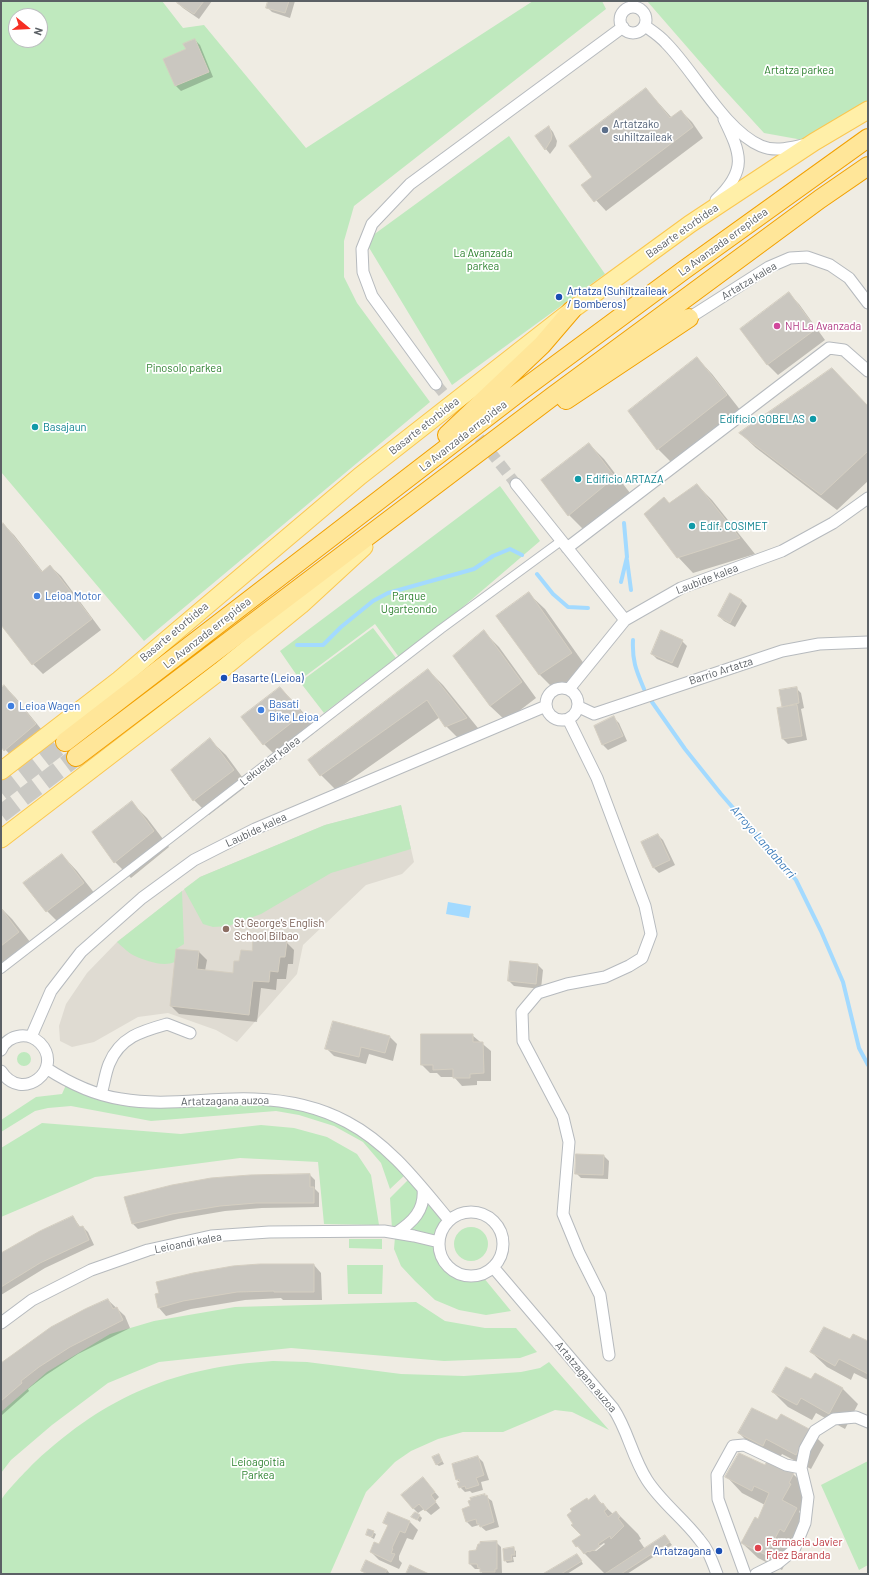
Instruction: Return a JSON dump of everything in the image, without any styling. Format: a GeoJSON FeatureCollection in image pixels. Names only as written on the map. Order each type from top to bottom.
{"type":"FeatureCollection","features":[{"type":"Feature","properties":{"kind":"highway"},"geometry":{"type":"LineString","coordinates":[[800,186],[868,128]]}},
{"type":"Feature","properties":{"kind":"highway","name":"La Avanzada errepidea"},"geometry":{"type":"LineString","coordinates":[[65,742],[541,376],[684,270],[868,138]]}},
{"type":"Feature","properties":{"kind":"highway","name":"La Avanzada errepidea"},"geometry":{"type":"LineString","coordinates":[[76,757],[468,460],[820,199],[868,166]]}},
{"type":"Feature","properties":{"kind":"highway"},"geometry":{"type":"LineString","coordinates":[[359,516],[508,378],[542,345],[572,310]]}},
{"type":"Feature","properties":{"kind":"highway"},"geometry":{"type":"LineString","coordinates":[[468,460],[550,411],[689,318]]}},
{"type":"Feature","properties":{"kind":"main road","name":"Basarte etorbidea"},"geometry":{"type":"LineString","coordinates":[[1,770],[119,680],[360,476],[572,310],[690,224],[814,142],[868,110]]}},
{"type":"Feature","properties":{"kind":"main road"},"geometry":{"type":"LineString","coordinates":[[1,838],[220,671],[301,605],[414,501]]}},
{"type":"Feature","properties":{"kind":"street"},"geometry":{"type":"LineString","coordinates":[[629,4],[642,10],[646,17],[645,26],[634,33],[623,27],[621,23],[621,15],[629,4]]}},
{"type":"Feature","properties":{"kind":"street"},"geometry":{"type":"LineString","coordinates":[[645,26],[667,44],[722,113],[746,138],[762,146],[783,150],[814,142]]}},
{"type":"Feature","properties":{"kind":"street"},"geometry":{"type":"LineString","coordinates":[[436,384],[372,296],[363,272],[362,249],[372,224],[410,184],[623,27]]}},
{"type":"Feature","properties":{"kind":"street"},"geometry":{"type":"LineString","coordinates":[[690,224],[727,189],[736,173],[739,158],[736,144],[722,113]]}},
{"type":"Feature","properties":{"kind":"street","name":"Artatza kalea"},"geometry":{"type":"LineString","coordinates":[[689,318],[769,267],[790,258],[807,257],[830,265],[849,278],[868,303]]}},
{"type":"Feature","properties":{"kind":"street"},"geometry":{"type":"LineString","coordinates":[[564,544],[829,348],[844,350],[868,371]]}},
{"type":"Feature","properties":{"kind":"street"},"geometry":{"type":"LineString","coordinates":[[516,484],[625,620]]}},
{"type":"Feature","properties":{"kind":"street","name":"Laubide kalea"},"geometry":{"type":"LineString","coordinates":[[569,689],[625,620],[681,588],[782,551],[833,523],[868,498]]}},
{"type":"Feature","properties":{"kind":"street","name":"Lekueder kalea"},"geometry":{"type":"LineString","coordinates":[[1,969],[441,629],[564,544]]}},
{"type":"Feature","properties":{"kind":"street","name":"Barrio Artatza"},"geometry":{"type":"LineString","coordinates":[[578,707],[594,714],[782,651],[818,644],[868,642]]}},
{"type":"Feature","properties":{"kind":"street"},"geometry":{"type":"LineString","coordinates":[[560,688],[569,689],[577,696],[577,712],[568,719],[563,720],[554,718],[547,711],[546,706],[548,696],[551,692],[560,688]]}},
{"type":"Feature","properties":{"kind":"street","name":"Laubide kalea"},"geometry":{"type":"LineString","coordinates":[[30,1037],[51,990],[81,952],[142,898],[194,860],[255,829],[546,706]]}},
{"type":"Feature","properties":{"kind":"street"},"geometry":{"type":"LineString","coordinates":[[568,719],[600,785],[645,906],[651,934],[642,958],[629,966],[605,977],[567,984],[538,993],[522,1012],[523,1041],[563,1117],[569,1142],[563,1214],[578,1253],[600,1295],[610,1355]]}},
{"type":"Feature","properties":{"kind":"street"},"geometry":{"type":"LineString","coordinates":[[101,1094],[109,1064],[121,1045],[140,1032],[167,1024],[190,1033]]}},
{"type":"Feature","properties":{"kind":"street"},"geometry":{"type":"LineString","coordinates":[[1,1048],[14,1037],[30,1037],[38,1040],[46,1053],[48,1060],[46,1068],[39,1078],[29,1084],[13,1082],[6,1078],[1,1071]]}},
{"type":"Feature","properties":{"kind":"street","name":"Artatzagana auzoa"},"geometry":{"type":"LineString","coordinates":[[46,1068],[66,1081],[101,1094],[120,1099],[163,1102],[253,1098],[284,1101],[312,1108],[347,1122],[376,1141],[396,1158],[449,1220]]}},
{"type":"Feature","properties":{"kind":"street"},"geometry":{"type":"LineString","coordinates":[[396,1233],[411,1223],[419,1212],[424,1196],[423,1189]]}},
{"type":"Feature","properties":{"kind":"street"},"geometry":{"type":"LineString","coordinates":[[472,1211],[484,1214],[495,1221],[501,1232],[503,1245],[500,1257],[493,1267],[485,1273],[476,1276],[466,1276],[450,1268],[443,1261],[439,1242],[444,1226],[449,1220],[460,1213],[472,1211]]}},
{"type":"Feature","properties":{"kind":"street","name":"Leioandi kalea"},"geometry":{"type":"LineString","coordinates":[[1,1322],[32,1300],[91,1270],[123,1258],[211,1236],[269,1232],[384,1231],[439,1242]]}},
{"type":"Feature","properties":{"kind":"street","name":"Artatzagana auzoa"},"geometry":{"type":"LineString","coordinates":[[493,1267],[613,1408],[620,1418],[640,1470],[656,1493],[699,1539],[709,1554],[717,1574]]}},
{"type":"Feature","properties":{"kind":"street"},"geometry":{"type":"LineString","coordinates":[[756,1574],[778,1563],[794,1550],[805,1522],[808,1497],[801,1468],[805,1450],[815,1431],[834,1419],[856,1417],[868,1422]]}},
{"type":"Feature","properties":{"kind":"street"},"geometry":{"type":"LineString","coordinates":[[745,1574],[718,1499],[717,1475],[727,1455],[733,1446],[744,1445],[786,1465],[801,1468]]}},
{"type":"Feature","properties":{"kind":"shaded area","name":"St George's English School Bilbao"},"geometry":{"type":"Polygon","coordinates":[[[401,805],[414,862],[402,874],[366,885],[303,945],[297,974],[237,1042],[216,1030],[168,1013],[138,1017],[94,1042],[72,1047],[60,1041],[59,1026],[66,1004],[87,973],[117,942],[200,877],[325,825],[401,805]]]}},
{"type":"Feature","properties":{"kind":"green space","name":"Pinosolo parkea"},"geometry":{"type":"Polygon","coordinates":[[[1,1],[162,1],[183,28],[204,25],[306,148],[533,1],[602,1],[606,9],[354,206],[344,241],[344,277],[357,303],[430,402],[144,641],[1,472],[1,1]]]}},
{"type":"Feature","properties":{"kind":"green space","name":"Artatza parkea"},"geometry":{"type":"Polygon","coordinates":[[[647,1],[868,1],[868,103],[814,142],[764,133],[647,1]]]}},
{"type":"Feature","properties":{"kind":"green space","name":"La Avanzada parkea"},"geometry":{"type":"Polygon","coordinates":[[[509,136],[605,274],[452,385],[365,241],[509,136]]]}},
{"type":"Feature","properties":{"kind":"green space","name":"Parque Ugarteondo"},"geometry":{"type":"Polygon","coordinates":[[[500,486],[540,541],[401,660],[375,624],[300,680],[280,651],[500,486]]]}},
{"type":"Feature","properties":{"kind":"green space"},"geometry":{"type":"Polygon","coordinates":[[[373,628],[396,658],[324,713],[300,682],[373,628]]]}},
{"type":"Feature","properties":{"kind":"green space"},"geometry":{"type":"Polygon","coordinates":[[[401,805],[411,849],[331,873],[261,914],[229,926],[213,927],[203,924],[184,889],[200,877],[325,825],[401,805]]]}},
{"type":"Feature","properties":{"kind":"green space"},"geometry":{"type":"Polygon","coordinates":[[[182,891],[184,944],[176,949],[175,962],[160,964],[144,960],[130,953],[117,942],[182,891]]]}},
{"type":"Feature","properties":{"kind":"green space"},"geometry":{"type":"Polygon","coordinates":[[[21,1052],[27,1052],[31,1056],[31,1062],[27,1066],[21,1066],[17,1062],[17,1056],[21,1052]]]}},
{"type":"Feature","properties":{"kind":"green space"},"geometry":{"type":"Polygon","coordinates":[[[66,1085],[100,1098],[118,1102],[253,1102],[280,1104],[306,1109],[332,1117],[353,1128],[371,1142],[406,1174],[390,1189],[381,1163],[363,1142],[334,1126],[299,1115],[276,1111],[151,1121],[71,1106],[35,1111],[1,1132],[1,1120],[36,1097],[62,1094],[66,1085]]]}},
{"type":"Feature","properties":{"kind":"green space"},"geometry":{"type":"Polygon","coordinates":[[[42,1123],[181,1134],[261,1125],[294,1128],[327,1137],[357,1154],[371,1175],[379,1225],[324,1224],[318,1162],[240,1158],[95,1177],[1,1217],[1,1148],[42,1123]]]}},
{"type":"Feature","properties":{"kind":"green space"},"geometry":{"type":"Polygon","coordinates":[[[410,1178],[421,1190],[418,1205],[413,1215],[409,1219],[392,1229],[390,1198],[410,1178]]]}},
{"type":"Feature","properties":{"kind":"green space"},"geometry":{"type":"Polygon","coordinates":[[[427,1197],[446,1219],[436,1238],[404,1232],[427,1197]]]}},
{"type":"Feature","properties":{"kind":"green space"},"geometry":{"type":"Polygon","coordinates":[[[471,1227],[483,1232],[488,1244],[483,1256],[471,1261],[459,1256],[454,1244],[459,1232],[471,1227]]]}},
{"type":"Feature","properties":{"kind":"green space"},"geometry":{"type":"Polygon","coordinates":[[[395,1237],[436,1245],[439,1259],[449,1272],[466,1279],[483,1277],[511,1311],[486,1315],[459,1310],[435,1300],[401,1266],[394,1249],[395,1237]]]}},
{"type":"Feature","properties":{"kind":"green space"},"geometry":{"type":"Polygon","coordinates":[[[349,1239],[382,1239],[382,1249],[349,1248],[349,1239]]]}},
{"type":"Feature","properties":{"kind":"green space"},"geometry":{"type":"Polygon","coordinates":[[[347,1265],[383,1265],[382,1294],[348,1294],[347,1265]]]}},
{"type":"Feature","properties":{"kind":"green space"},"geometry":{"type":"Polygon","coordinates":[[[416,1302],[445,1321],[485,1328],[516,1328],[537,1352],[520,1358],[444,1361],[291,1348],[159,1362],[108,1383],[52,1425],[11,1460],[1,1473],[1,1412],[47,1372],[110,1334],[154,1321],[235,1307],[416,1302]]]}},
{"type":"Feature","properties":{"kind":"green space","name":"Leioagoitia Parkea"},"geometry":{"type":"Polygon","coordinates":[[[273,1361],[307,1362],[401,1374],[464,1376],[521,1372],[540,1368],[549,1362],[609,1430],[572,1412],[555,1410],[503,1432],[463,1432],[438,1439],[411,1451],[395,1462],[366,1492],[330,1574],[1,1574],[1,1501],[11,1487],[27,1470],[62,1439],[89,1419],[116,1402],[174,1378],[238,1364],[273,1361]]]}},
{"type":"Feature","properties":{"kind":"green space"},"geometry":{"type":"Polygon","coordinates":[[[868,1461],[868,1565],[859,1570],[821,1485],[868,1461]]]}},
{"type":"Feature","properties":{"kind":"water"},"geometry":{"type":"Polygon","coordinates":[[[448,902],[471,906],[469,918],[446,914],[448,902]]]}},
{"type":"Feature","properties":{"kind":"building"},"geometry":{"type":"Polygon","coordinates":[[[178,1],[204,1],[194,14],[177,3],[178,1]]]}},
{"type":"Feature","properties":{"kind":"building"},"geometry":{"type":"Polygon","coordinates":[[[268,1],[289,1],[285,13],[266,8],[268,1]]]}},
{"type":"Feature","properties":{"kind":"building"},"geometry":{"type":"Polygon","coordinates":[[[195,39],[209,72],[175,86],[163,59],[186,49],[183,44],[195,39]]]}},
{"type":"Feature","properties":{"kind":"building"},"geometry":{"type":"Polygon","coordinates":[[[646,88],[670,118],[681,110],[693,127],[594,202],[581,185],[592,177],[569,146],[646,88]]]}},
{"type":"Feature","properties":{"kind":"building"},"geometry":{"type":"Polygon","coordinates":[[[549,126],[552,135],[551,140],[545,150],[535,136],[549,126]]]}},
{"type":"Feature","properties":{"kind":"building"},"geometry":{"type":"Polygon","coordinates":[[[789,292],[816,329],[767,365],[740,329],[789,292]]]}},
{"type":"Feature","properties":{"kind":"building"},"geometry":{"type":"Polygon","coordinates":[[[697,357],[727,395],[657,450],[628,411],[697,357]]]}},
{"type":"Feature","properties":{"kind":"building","name":"Edificio GOBELAS"},"geometry":{"type":"Polygon","coordinates":[[[832,368],[868,406],[868,451],[821,495],[739,433],[832,368]]]}},
{"type":"Feature","properties":{"kind":"building","name":"Edificio ARTAZA"},"geometry":{"type":"Polygon","coordinates":[[[589,443],[615,477],[568,516],[541,480],[589,443]]]}},
{"type":"Feature","properties":{"kind":"building","name":"Edif. COSIMET"},"geometry":{"type":"Polygon","coordinates":[[[697,484],[740,538],[677,558],[644,514],[664,497],[669,503],[697,484]]]}},
{"type":"Feature","properties":{"kind":"building","name":"Leioa Motor"},"geometry":{"type":"Polygon","coordinates":[[[3,523],[42,572],[50,565],[92,619],[32,665],[1,625],[1,525],[3,523]]]}},
{"type":"Feature","properties":{"kind":"building"},"geometry":{"type":"Polygon","coordinates":[[[529,592],[572,653],[539,675],[496,616],[529,592]]]}},
{"type":"Feature","properties":{"kind":"building"},"geometry":{"type":"Polygon","coordinates":[[[730,593],[742,600],[730,623],[718,616],[730,593]]]}},
{"type":"Feature","properties":{"kind":"building"},"geometry":{"type":"Polygon","coordinates":[[[484,630],[522,682],[490,706],[453,656],[484,630]]]}},
{"type":"Feature","properties":{"kind":"building"},"geometry":{"type":"Polygon","coordinates":[[[661,630],[683,640],[672,663],[651,654],[661,630]]]}},
{"type":"Feature","properties":{"kind":"building"},"geometry":{"type":"Polygon","coordinates":[[[428,669],[467,718],[445,727],[427,700],[320,776],[308,760],[428,669]]]}},
{"type":"Feature","properties":{"kind":"building","name":"Leioa Wagen"},"geometry":{"type":"Polygon","coordinates":[[[4,685],[36,724],[4,751],[1,747],[1,688],[4,685]]]}},
{"type":"Feature","properties":{"kind":"building"},"geometry":{"type":"Polygon","coordinates":[[[280,687],[303,714],[263,745],[241,717],[280,687]]]}},
{"type":"Feature","properties":{"kind":"building"},"geometry":{"type":"Polygon","coordinates":[[[797,687],[799,703],[782,707],[779,690],[797,687]]]}},
{"type":"Feature","properties":{"kind":"building"},"geometry":{"type":"Polygon","coordinates":[[[797,705],[802,736],[782,739],[777,708],[797,705]]]}},
{"type":"Feature","properties":{"kind":"building"},"geometry":{"type":"Polygon","coordinates":[[[614,716],[623,736],[602,745],[594,726],[614,716]]]}},
{"type":"Feature","properties":{"kind":"building"},"geometry":{"type":"Polygon","coordinates":[[[210,738],[234,770],[193,801],[171,770],[210,738]]]}},
{"type":"Feature","properties":{"kind":"building"},"geometry":{"type":"Polygon","coordinates":[[[132,801],[154,831],[114,863],[92,832],[132,801]]]}},
{"type":"Feature","properties":{"kind":"building"},"geometry":{"type":"Polygon","coordinates":[[[658,834],[670,860],[653,868],[641,842],[658,834]]]}},
{"type":"Feature","properties":{"kind":"building"},"geometry":{"type":"Polygon","coordinates":[[[62,854],[84,883],[46,912],[23,883],[62,854]]]}},
{"type":"Feature","properties":{"kind":"building"},"geometry":{"type":"Polygon","coordinates":[[[1,908],[19,932],[1,946],[1,908]]]}},
{"type":"Feature","properties":{"kind":"building"},"geometry":{"type":"Polygon","coordinates":[[[253,937],[287,941],[285,957],[280,957],[278,972],[270,971],[269,982],[253,981],[249,1015],[170,1006],[176,949],[199,951],[197,969],[233,973],[234,961],[239,961],[241,950],[252,951],[253,937]]]}},
{"type":"Feature","properties":{"kind":"building"},"geometry":{"type":"Polygon","coordinates":[[[510,961],[538,964],[536,984],[508,981],[510,961]]]}},
{"type":"Feature","properties":{"kind":"building"},"geometry":{"type":"Polygon","coordinates":[[[333,1021],[390,1036],[385,1053],[361,1047],[359,1057],[325,1049],[333,1021]]]}},
{"type":"Feature","properties":{"kind":"building"},"geometry":{"type":"Polygon","coordinates":[[[421,1034],[473,1034],[473,1042],[483,1042],[484,1073],[470,1074],[470,1078],[453,1078],[453,1069],[433,1070],[433,1065],[421,1065],[421,1034]]]}},
{"type":"Feature","properties":{"kind":"building"},"geometry":{"type":"Polygon","coordinates":[[[576,1154],[604,1155],[603,1175],[575,1174],[576,1154]]]}},
{"type":"Feature","properties":{"kind":"building"},"geometry":{"type":"Polygon","coordinates":[[[310,1174],[310,1187],[314,1187],[314,1203],[256,1203],[220,1206],[172,1214],[132,1224],[124,1197],[172,1185],[211,1178],[250,1175],[310,1174]]]}},
{"type":"Feature","properties":{"kind":"building"},"geometry":{"type":"Polygon","coordinates":[[[73,1216],[79,1227],[83,1226],[89,1240],[40,1263],[1,1287],[1,1253],[40,1231],[73,1216]]]}},
{"type":"Feature","properties":{"kind":"building"},"geometry":{"type":"Polygon","coordinates":[[[260,1264],[314,1264],[314,1292],[237,1292],[183,1301],[158,1308],[155,1294],[159,1293],[156,1282],[193,1273],[233,1266],[260,1264]]]}},
{"type":"Feature","properties":{"kind":"building"},"geometry":{"type":"Polygon","coordinates":[[[108,1299],[113,1309],[117,1307],[123,1320],[70,1347],[39,1367],[21,1381],[22,1383],[1,1401],[1,1363],[51,1327],[108,1299]]]}},
{"type":"Feature","properties":{"kind":"building"},"geometry":{"type":"Polygon","coordinates":[[[824,1327],[850,1339],[853,1334],[868,1341],[868,1374],[839,1359],[835,1366],[810,1352],[824,1327]]]}},
{"type":"Feature","properties":{"kind":"building"},"geometry":{"type":"Polygon","coordinates":[[[786,1367],[811,1379],[815,1373],[843,1388],[829,1414],[801,1398],[797,1405],[772,1392],[786,1367]]]}},
{"type":"Feature","properties":{"kind":"building"},"geometry":{"type":"Polygon","coordinates":[[[752,1408],[777,1420],[781,1414],[809,1429],[796,1455],[766,1439],[763,1446],[738,1433],[752,1408]]]}},
{"type":"Feature","properties":{"kind":"building"},"geometry":{"type":"Polygon","coordinates":[[[739,1453],[765,1465],[767,1461],[794,1473],[789,1483],[791,1484],[782,1500],[797,1508],[784,1532],[780,1529],[766,1555],[741,1543],[755,1517],[758,1519],[769,1493],[754,1486],[752,1491],[725,1477],[739,1453]]]}},
{"type":"Feature","properties":{"kind":"building"},"geometry":{"type":"Polygon","coordinates":[[[439,1454],[442,1461],[436,1465],[432,1457],[439,1454]]]}},
{"type":"Feature","properties":{"kind":"building"},"geometry":{"type":"Polygon","coordinates":[[[478,1456],[484,1475],[476,1478],[479,1485],[466,1489],[465,1486],[459,1488],[457,1483],[460,1482],[459,1479],[456,1480],[452,1464],[478,1456]]]}},
{"type":"Feature","properties":{"kind":"building"},"geometry":{"type":"Polygon","coordinates":[[[423,1477],[435,1492],[431,1495],[436,1502],[425,1511],[419,1504],[413,1509],[401,1495],[423,1477]]]}},
{"type":"Feature","properties":{"kind":"building"},"geometry":{"type":"Polygon","coordinates":[[[485,1494],[485,1496],[487,1495],[494,1522],[480,1527],[479,1524],[477,1524],[476,1519],[466,1522],[462,1509],[470,1506],[468,1501],[471,1500],[470,1498],[485,1494]]]}},
{"type":"Feature","properties":{"kind":"building"},"geometry":{"type":"Polygon","coordinates":[[[595,1495],[601,1504],[603,1503],[607,1509],[604,1511],[608,1517],[616,1511],[620,1517],[618,1518],[624,1526],[611,1539],[610,1536],[598,1544],[600,1546],[594,1551],[588,1551],[584,1554],[572,1541],[581,1535],[571,1525],[573,1524],[567,1515],[572,1511],[570,1509],[587,1498],[588,1500],[595,1495]]]}},
{"type":"Feature","properties":{"kind":"building"},"geometry":{"type":"Polygon","coordinates":[[[388,1512],[410,1521],[405,1533],[400,1531],[392,1548],[391,1553],[395,1554],[391,1562],[370,1552],[374,1542],[379,1544],[388,1525],[383,1523],[388,1512]]]}},
{"type":"Feature","properties":{"kind":"building"},"geometry":{"type":"Polygon","coordinates":[[[415,1512],[420,1515],[417,1520],[411,1517],[415,1512]]]}},
{"type":"Feature","properties":{"kind":"building"},"geometry":{"type":"Polygon","coordinates":[[[368,1529],[374,1531],[372,1537],[366,1535],[368,1529]]]}},
{"type":"Feature","properties":{"kind":"building"},"geometry":{"type":"Polygon","coordinates":[[[665,1535],[670,1542],[621,1574],[605,1574],[665,1535]]]}},
{"type":"Feature","properties":{"kind":"building"},"geometry":{"type":"Polygon","coordinates":[[[497,1541],[497,1569],[495,1569],[495,1572],[480,1572],[480,1568],[478,1568],[477,1564],[469,1564],[469,1551],[476,1550],[480,1542],[497,1541]]]}},
{"type":"Feature","properties":{"kind":"building"},"geometry":{"type":"Polygon","coordinates":[[[514,1547],[515,1555],[511,1555],[512,1560],[504,1561],[503,1549],[514,1547]]]}},
{"type":"Feature","properties":{"kind":"building"},"geometry":{"type":"Polygon","coordinates":[[[577,1554],[582,1561],[561,1574],[543,1574],[577,1554]]]}},
{"type":"Feature","properties":{"kind":"building"},"geometry":{"type":"Polygon","coordinates":[[[366,1560],[387,1570],[385,1574],[365,1574],[366,1573],[361,1571],[366,1560]]]}},
{"type":"Feature","properties":{"kind":"building"},"geometry":{"type":"Polygon","coordinates":[[[410,1565],[429,1574],[406,1574],[410,1565]]]}},
{"type":"Feature","properties":{"kind":"waterway"},"geometry":{"type":"LineString","coordinates":[[621,582],[627,557],[624,523]]}},
{"type":"Feature","properties":{"kind":"waterway"},"geometry":{"type":"LineString","coordinates":[[297,645],[323,645],[341,627],[373,601],[388,593],[474,569],[493,556],[510,549],[522,555]]}},
{"type":"Feature","properties":{"kind":"waterway","name":"Arroyo Landabarri"},"geometry":{"type":"LineString","coordinates":[[627,560],[631,590]]}},
{"type":"Feature","properties":{"kind":"waterway"},"geometry":{"type":"LineString","coordinates":[[537,574],[553,594],[568,607],[588,608]]}},
{"type":"Feature","properties":{"kind":"waterway","name":"Arroyo Landabarri"},"geometry":{"type":"LineString","coordinates":[[633,640],[635,665],[644,689]]}},
{"type":"Feature","properties":{"kind":"waterway","name":"Arroyo Landabarri"},"geometry":{"type":"LineString","coordinates":[[652,702],[685,749],[721,794],[796,880],[821,931],[843,982],[859,1048],[868,1065]]}},
{"type":"Feature","properties":{"kind":"tunnel"},"geometry":{"type":"LineString","coordinates":[[436,384],[456,408]]}},
{"type":"Feature","properties":{"kind":"tunnel"},"geometry":{"type":"LineString","coordinates":[[469,425],[516,484]]}},
{"type":"Feature","properties":{"kind":"tunnel"},"geometry":{"type":"LineString","coordinates":[[1,792],[65,742]]}},
{"type":"Feature","properties":{"kind":"tunnel"},"geometry":{"type":"LineString","coordinates":[[1,814],[76,757]]}},
{"type":"Feature","properties":{"kind":"place","name":"Artatzako suhiltzaileak"},"geometry":{"type":"Point","coordinates":[605,130]}},
{"type":"Feature","properties":{"kind":"place","name":"Artatza (Suhiltzaileak / Bomberos)"},"geometry":{"type":"Point","coordinates":[559,297]}},
{"type":"Feature","properties":{"kind":"place","name":"NH La Avanzada"},"geometry":{"type":"Point","coordinates":[777,326]}},
{"type":"Feature","properties":{"kind":"place","name":"Edificio GOBELAS"},"geometry":{"type":"Point","coordinates":[813,419]}},
{"type":"Feature","properties":{"kind":"place","name":"Basajaun"},"geometry":{"type":"Point","coordinates":[35,427]}},
{"type":"Feature","properties":{"kind":"place","name":"Edificio ARTAZA"},"geometry":{"type":"Point","coordinates":[578,479]}},
{"type":"Feature","properties":{"kind":"place","name":"Edif. COSIMET"},"geometry":{"type":"Point","coordinates":[692,526]}},
{"type":"Feature","properties":{"kind":"place","name":"Leioa Motor"},"geometry":{"type":"Point","coordinates":[37,596]}},
{"type":"Feature","properties":{"kind":"place","name":"Basarte (Leioa)"},"geometry":{"type":"Point","coordinates":[224,678]}},
{"type":"Feature","properties":{"kind":"place","name":"Leioa Wagen"},"geometry":{"type":"Point","coordinates":[11,706]}},
{"type":"Feature","properties":{"kind":"place","name":"Basati Bike Leioa"},"geometry":{"type":"Point","coordinates":[261,710]}},
{"type":"Feature","properties":{"kind":"place","name":"St George's English School Bilbao"},"geometry":{"type":"Point","coordinates":[226,929]}},
{"type":"Feature","properties":{"kind":"place","name":"Farmacia Javier Fdez Baranda"},"geometry":{"type":"Point","coordinates":[758,1548]}},
{"type":"Feature","properties":{"kind":"place","name":"Artatzagana"},"geometry":{"type":"Point","coordinates":[719,1551]}}]}
